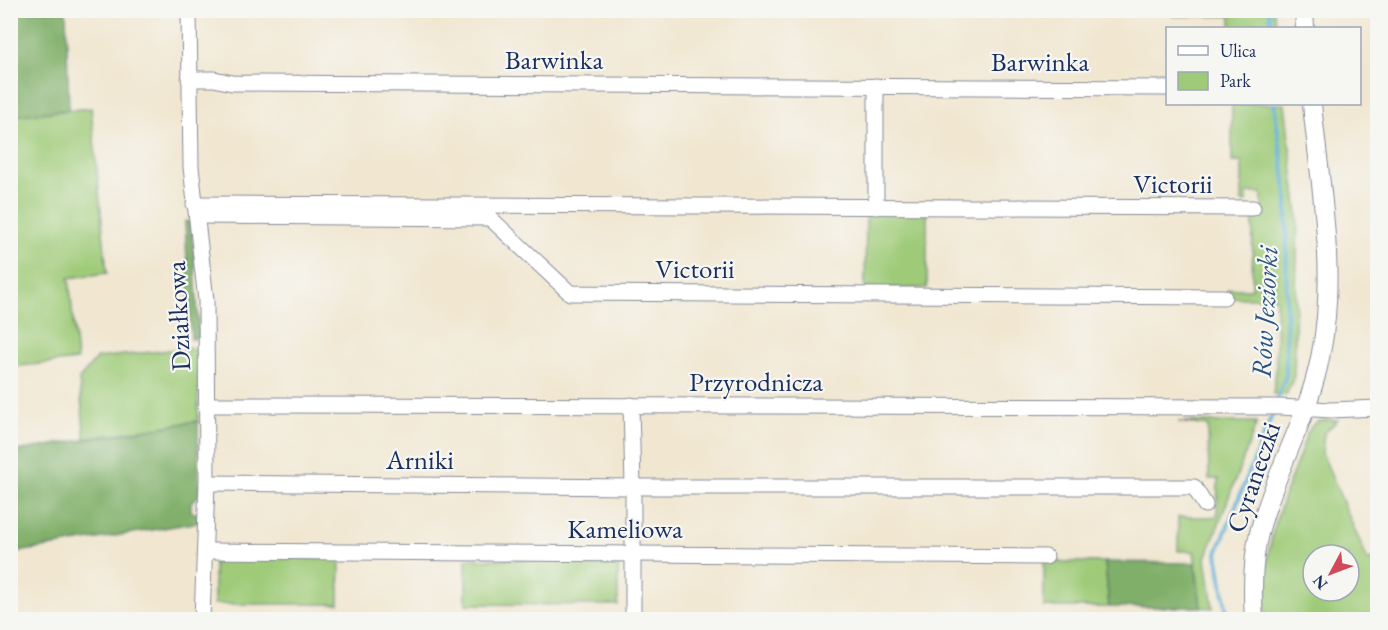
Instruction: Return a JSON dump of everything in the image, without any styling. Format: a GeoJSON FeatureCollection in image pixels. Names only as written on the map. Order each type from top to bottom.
{"type":"FeatureCollection","features":[{"type":"Feature","properties":{"kind":"street","name":"Działkowa"},"geometry":{"type":"LineString","coordinates":[[189,10],[189,84],[196,210],[206,300],[207,483],[202,620]]}},
{"type":"Feature","properties":{"kind":"street"},"geometry":{"type":"LineString","coordinates":[[1304,10],[1305,27]]}},
{"type":"Feature","properties":{"kind":"street","name":"Barwinka"},"geometry":{"type":"LineString","coordinates":[[189,84],[210,79],[232,83],[1166,88]]}},
{"type":"Feature","properties":{"kind":"street"},"geometry":{"type":"LineString","coordinates":[[876,86],[876,207]]}},
{"type":"Feature","properties":{"kind":"street","name":"Cyraneczki"},"geometry":{"type":"LineString","coordinates":[[1254,620],[1254,559],[1260,530],[1271,495],[1305,410],[1321,354],[1329,290],[1312,105]]}},
{"type":"Feature","properties":{"kind":"street","name":"Victorii"},"geometry":{"type":"LineString","coordinates":[[196,210],[1253,208]]}},
{"type":"Feature","properties":{"kind":"street","name":"Victorii"},"geometry":{"type":"LineString","coordinates":[[196,210],[490,218],[570,293],[1224,297]]}},
{"type":"Feature","properties":{"kind":"street","name":"Przyrodnicza"},"geometry":{"type":"LineString","coordinates":[[207,405],[1263,407],[1305,410],[1377,408]]}},
{"type":"Feature","properties":{"kind":"street"},"geometry":{"type":"LineString","coordinates":[[631,405],[633,620]]}},
{"type":"Feature","properties":{"kind":"street","name":"Arniki"},"geometry":{"type":"LineString","coordinates":[[207,483],[633,487],[1194,487],[1205,505]]}},
{"type":"Feature","properties":{"kind":"street","name":"Kameliowa"},"geometry":{"type":"LineString","coordinates":[[205,551],[1046,557]]}},
{"type":"Feature","properties":{"kind":"green space"},"geometry":{"type":"Polygon","coordinates":[[[198,10],[267,10],[268,13],[198,13],[198,10]]]}},
{"type":"Feature","properties":{"kind":"green space"},"geometry":{"type":"Polygon","coordinates":[[[10,11],[66,11],[69,110],[11,116],[10,11]]]}},
{"type":"Feature","properties":{"kind":"green space"},"geometry":{"type":"Polygon","coordinates":[[[1172,11],[1274,11],[1276,27],[1231,27],[1231,16],[1172,16],[1172,11]]]}},
{"type":"Feature","properties":{"kind":"green space"},"geometry":{"type":"Polygon","coordinates":[[[1232,105],[1285,105],[1298,215],[1294,377],[1286,395],[1273,394],[1276,370],[1276,298],[1228,298],[1228,289],[1252,289],[1253,214],[1262,213],[1262,193],[1247,193],[1247,202],[1242,202],[1242,162],[1232,162],[1232,105]]]}},
{"type":"Feature","properties":{"kind":"green space"},"geometry":{"type":"Polygon","coordinates":[[[91,108],[107,273],[69,278],[77,360],[11,367],[10,116],[91,108]]]}},
{"type":"Feature","properties":{"kind":"green space"},"geometry":{"type":"Polygon","coordinates":[[[866,212],[927,213],[927,288],[865,288],[866,212]]]}},
{"type":"Feature","properties":{"kind":"green space"},"geometry":{"type":"Polygon","coordinates":[[[185,221],[190,222],[199,338],[191,339],[185,221]]]}},
{"type":"Feature","properties":{"kind":"green space"},"geometry":{"type":"Polygon","coordinates":[[[189,348],[199,349],[198,421],[85,439],[79,379],[97,358],[189,348]]]}},
{"type":"Feature","properties":{"kind":"green space"},"geometry":{"type":"Polygon","coordinates":[[[1323,420],[1338,420],[1324,433],[1322,453],[1360,543],[1301,543],[1301,603],[1361,603],[1361,545],[1368,561],[1377,557],[1377,619],[1266,619],[1265,577],[1277,516],[1309,430],[1315,423],[1323,420]]]}},
{"type":"Feature","properties":{"kind":"green space"},"geometry":{"type":"Polygon","coordinates":[[[198,421],[199,496],[191,502],[191,512],[199,514],[199,522],[11,553],[11,452],[198,421]]]}},
{"type":"Feature","properties":{"kind":"green space"},"geometry":{"type":"Polygon","coordinates":[[[1178,422],[1257,422],[1206,558],[1213,608],[1201,607],[1194,551],[1178,551],[1178,517],[1217,517],[1218,479],[1209,479],[1208,426],[1178,422]]]}},
{"type":"Feature","properties":{"kind":"green space"},"geometry":{"type":"Polygon","coordinates":[[[217,557],[340,558],[339,604],[214,604],[214,560],[217,557]]]}},
{"type":"Feature","properties":{"kind":"green space"},"geometry":{"type":"Polygon","coordinates":[[[466,559],[618,561],[618,605],[466,604],[466,559]]]}},
{"type":"Feature","properties":{"kind":"green space"},"geometry":{"type":"Polygon","coordinates":[[[1044,562],[1105,562],[1109,607],[1044,607],[1044,562]]]}},
{"type":"Feature","properties":{"kind":"green space"},"geometry":{"type":"Polygon","coordinates":[[[1105,562],[1195,563],[1201,607],[1109,607],[1105,562]]]}},
{"type":"Feature","properties":{"kind":"waterway","name":"Rów Jeziorki"},"geometry":{"type":"LineString","coordinates":[[1269,10],[1271,27]]}},
{"type":"Feature","properties":{"kind":"waterway","name":"Rów Jeziorki"},"geometry":{"type":"LineString","coordinates":[[1274,105],[1287,195],[1286,375],[1276,403]]}},
{"type":"Feature","properties":{"kind":"waterway","name":"Rów Jeziorki"},"geometry":{"type":"LineString","coordinates":[[1228,620],[1217,553],[1274,410]]}}]}
